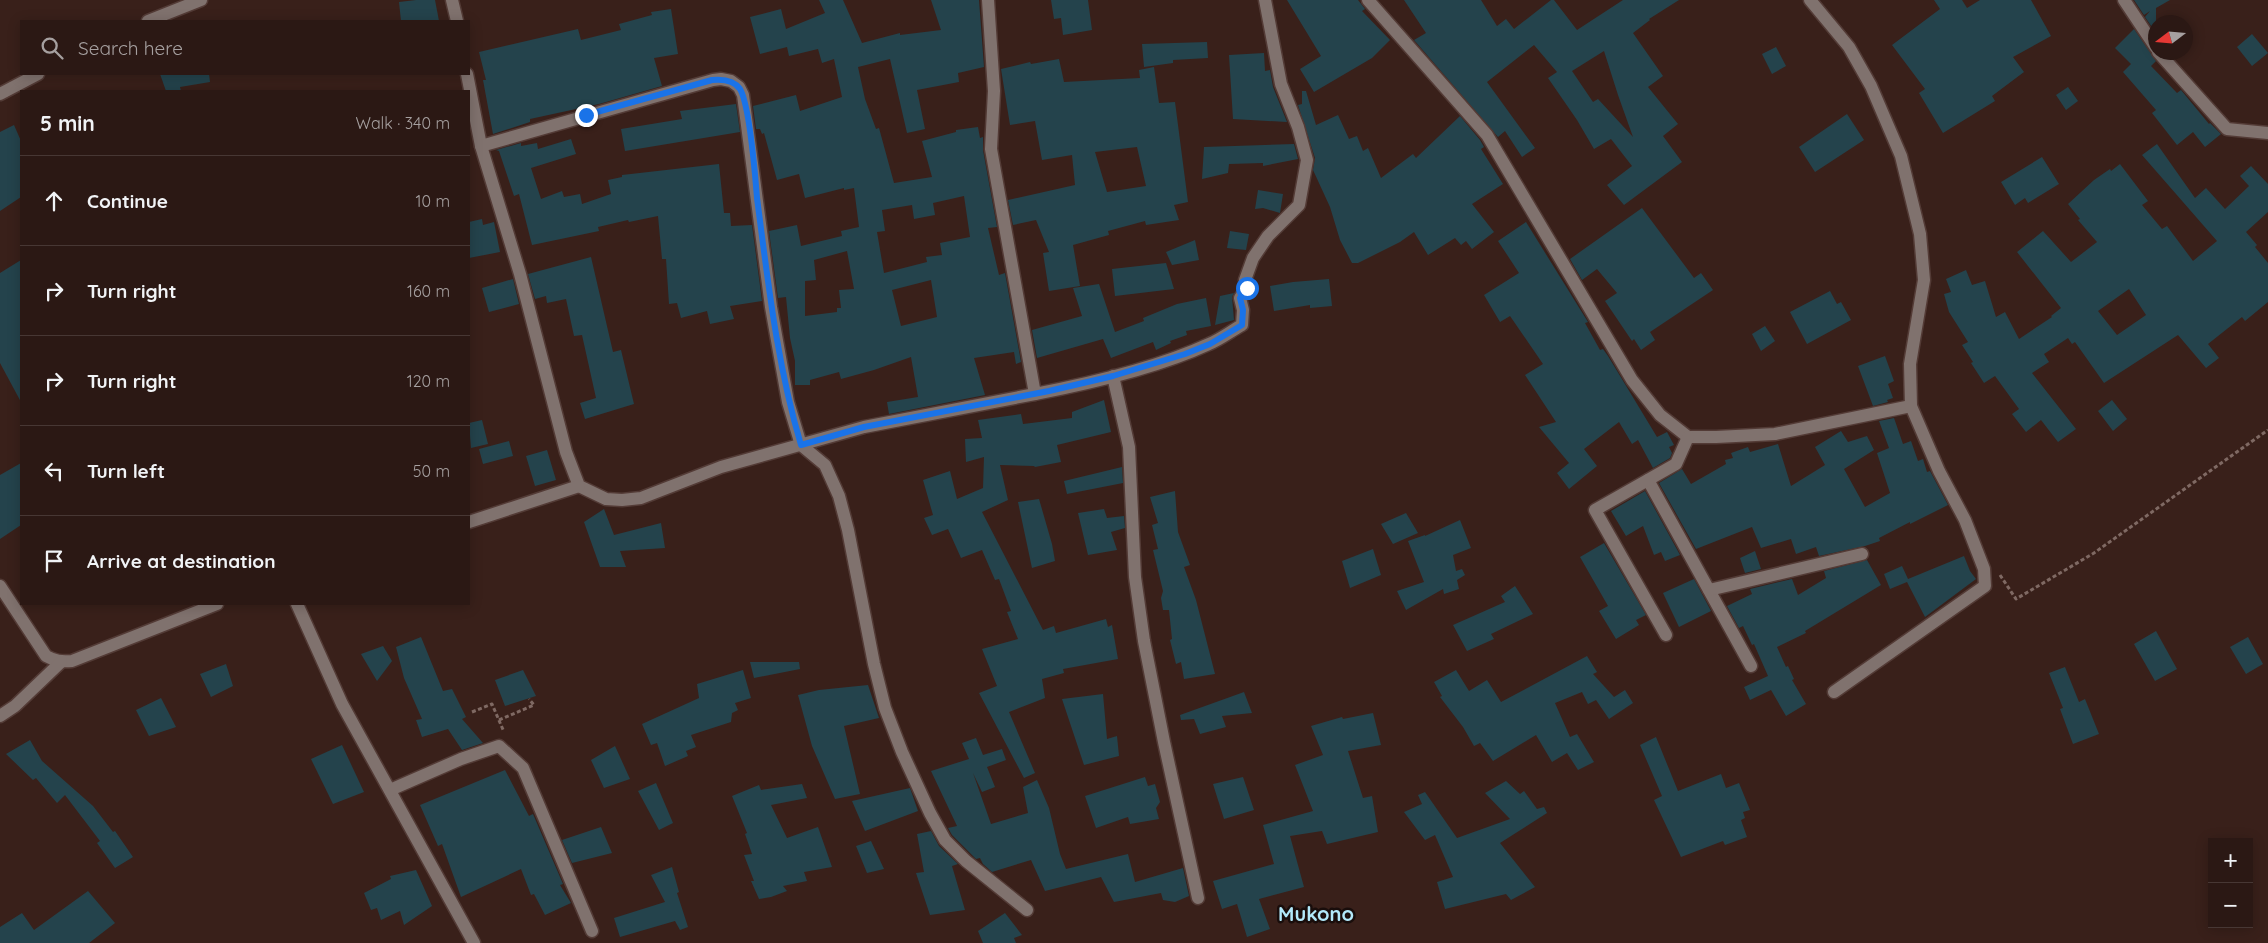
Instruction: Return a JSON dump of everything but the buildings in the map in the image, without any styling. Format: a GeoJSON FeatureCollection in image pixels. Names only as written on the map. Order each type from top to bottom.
{"type":"FeatureCollection","features":[{"type":"Feature","properties":{"kind":"street"},"geometry":{"type":"LineString","coordinates":[[151,20],[201,0]]}},
{"type":"Feature","properties":{"kind":"street"},"geometry":{"type":"LineString","coordinates":[[452,0],[457,20]]}},
{"type":"Feature","properties":{"kind":"street"},"geometry":{"type":"LineString","coordinates":[[988,0],[994,91],[991,149],[1036,394]]}},
{"type":"Feature","properties":{"kind":"street"},"geometry":{"type":"LineString","coordinates":[[467,75],[481,146],[520,274],[566,452],[579,486],[606,499],[622,500],[641,498],[721,467],[864,427],[1036,394],[1113,376],[1185,354],[1210,344],[1242,325],[1243,310],[1240,298],[1247,288],[1245,280],[1253,258],[1268,236],[1299,205],[1307,160],[1298,127],[1281,84],[1265,0]]}},
{"type":"Feature","properties":{"kind":"street"},"geometry":{"type":"LineString","coordinates":[[1368,0],[1487,135],[1632,380],[1660,415],[1688,436],[1716,437],[1775,434],[1911,406]]}},
{"type":"Feature","properties":{"kind":"street"},"geometry":{"type":"LineString","coordinates":[[1810,0],[1850,47],[1871,86],[1901,156],[1920,234],[1924,280],[1910,364],[1911,406],[1939,471],[1965,520],[1984,569],[1985,586],[1834,692]]}},
{"type":"Feature","properties":{"kind":"street"},"geometry":{"type":"LineString","coordinates":[[2124,0],[2148,36]]}},
{"type":"Feature","properties":{"kind":"street"},"geometry":{"type":"LineString","coordinates":[[2165,60],[2227,129],[2268,133]]}},
{"type":"Feature","properties":{"kind":"street"},"geometry":{"type":"LineString","coordinates":[[0,94],[36,75]]}},
{"type":"Feature","properties":{"kind":"street"},"geometry":{"type":"LineString","coordinates":[[481,146],[712,80],[721,79],[731,82],[738,87],[742,95],[748,125],[776,335],[788,402],[801,445],[825,465],[839,496],[848,530],[874,664],[885,708],[902,752],[930,814],[946,840],[966,861],[1027,910]]}},
{"type":"Feature","properties":{"kind":"street"},"geometry":{"type":"LineString","coordinates":[[1113,376],[1129,447],[1135,577],[1144,641],[1198,898]]}},
{"type":"Feature","properties":{"kind":"street"},"geometry":{"type":"LineString","coordinates":[[1666,635],[1595,510],[1676,464],[1688,436]]}},
{"type":"Feature","properties":{"kind":"street"},"geometry":{"type":"LineString","coordinates":[[1648,480],[1751,666]]}},
{"type":"Feature","properties":{"kind":"street"},"geometry":{"type":"LineString","coordinates":[[470,522],[579,486]]}},
{"type":"Feature","properties":{"kind":"street"},"geometry":{"type":"LineString","coordinates":[[1709,590],[1862,554]]}},
{"type":"Feature","properties":{"kind":"street"},"geometry":{"type":"LineString","coordinates":[[0,586],[46,656],[61,662]]}},
{"type":"Feature","properties":{"kind":"street"},"geometry":{"type":"LineString","coordinates":[[0,716],[15,706],[61,662],[80,658],[214,605]]}},
{"type":"Feature","properties":{"kind":"street"},"geometry":{"type":"LineString","coordinates":[[297,605],[342,704],[474,943]]}},
{"type":"Feature","properties":{"kind":"street"},"geometry":{"type":"LineString","coordinates":[[390,790],[461,759],[499,746],[523,768],[592,930]]}},
{"type":"Feature","properties":{"kind":"path"},"geometry":{"type":"LineString","coordinates":[[1996,567],[2016,599],[2094,553],[2268,430]]}},
{"type":"Feature","properties":{"kind":"path"},"geometry":{"type":"LineString","coordinates":[[499,720],[534,705],[529,698]]}},
{"type":"Feature","properties":{"kind":"path"},"geometry":{"type":"LineString","coordinates":[[472,712],[492,704],[507,738]]}},
{"type":"Feature","properties":{"kind":"district","name":"Mukono"},"geometry":{"type":"Point","coordinates":[1316,914]}},
{"type":"Feature","properties":{"kind":"route"},"geometry":{"type":"LineString","coordinates":[[586,115],[712,80],[721,79],[731,82],[738,87],[742,95],[748,125],[771,306],[788,402],[801,445],[864,427],[1081,384],[1185,354],[1210,344],[1242,325],[1243,310],[1240,298],[1247,288]]}}]}
